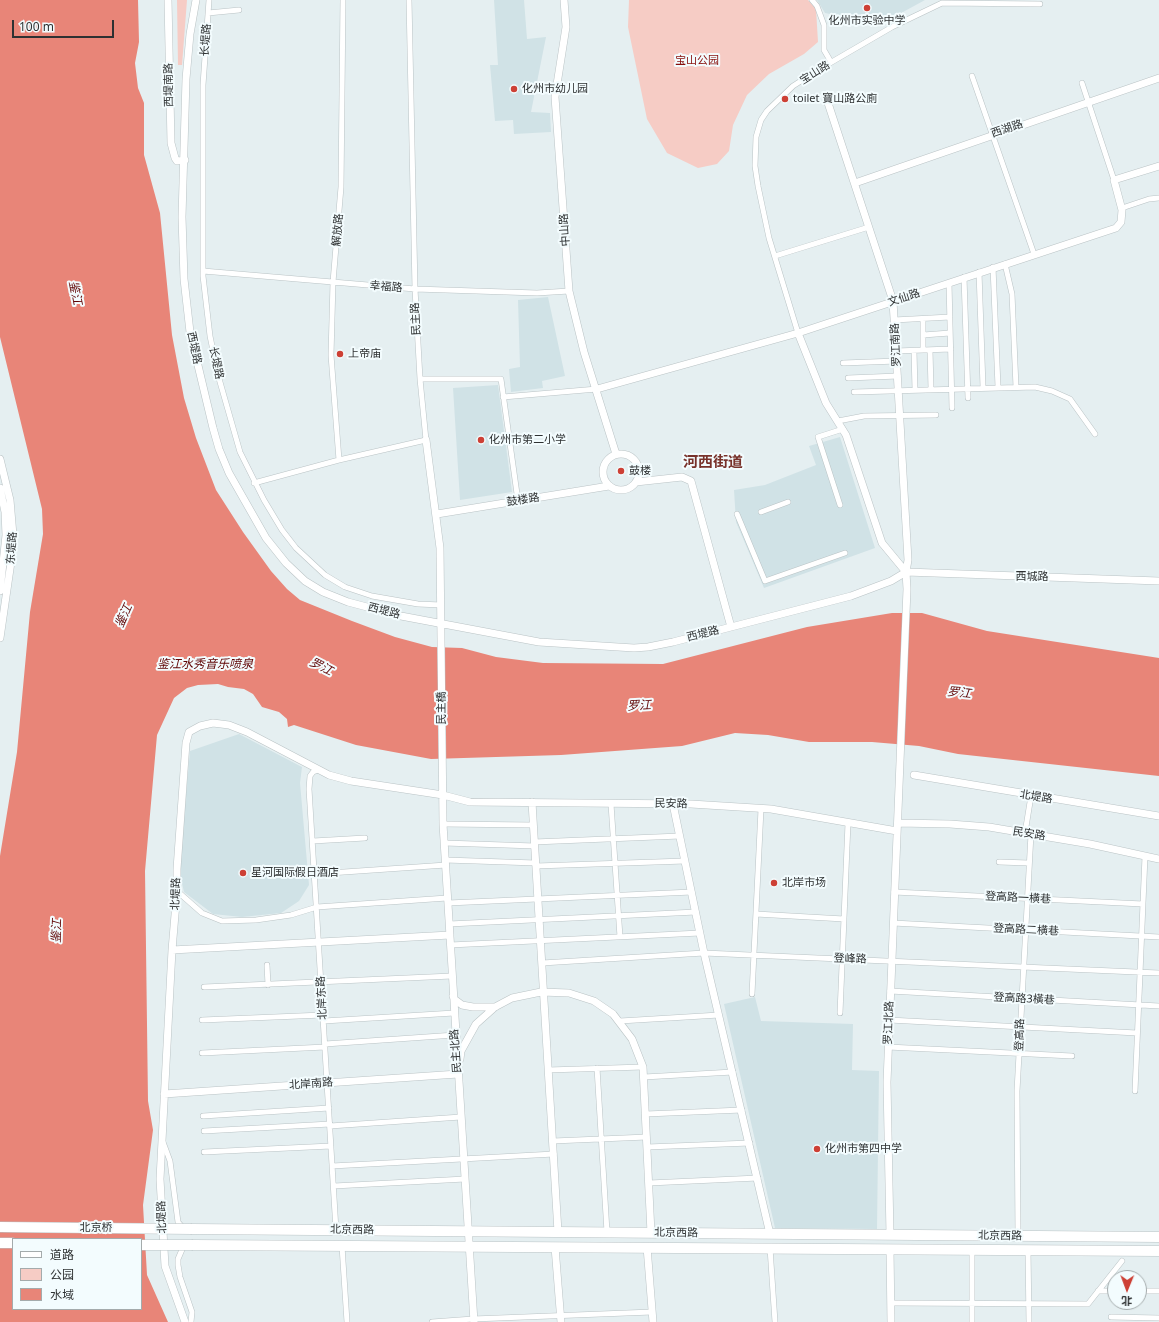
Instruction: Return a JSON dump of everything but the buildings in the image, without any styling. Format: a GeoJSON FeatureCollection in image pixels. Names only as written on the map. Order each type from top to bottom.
{"type":"FeatureCollection","features":[{"type":"Feature","properties":{"kind":"highway","name":"北京桥"},"geometry":{"type":"LineString","coordinates":[[0,1227],[188,1229]]}},
{"type":"Feature","properties":{"kind":"highway","name":"北京西路"},"geometry":{"type":"LineString","coordinates":[[188,1229],[1157,1237]]}},
{"type":"Feature","properties":{"kind":"highway"},"geometry":{"type":"LineString","coordinates":[[0,1243],[12,1243]]}},
{"type":"Feature","properties":{"kind":"highway"},"geometry":{"type":"LineString","coordinates":[[142,1244],[188,1245]]}},
{"type":"Feature","properties":{"kind":"highway","name":"北京西路"},"geometry":{"type":"LineString","coordinates":[[188,1245],[890,1250],[1157,1250]]}},
{"type":"Feature","properties":{"kind":"street","name":"西堤南路"},"geometry":{"type":"LineString","coordinates":[[168,0],[171,143],[177,161],[185,160]]}},
{"type":"Feature","properties":{"kind":"street","name":"西堤路"},"geometry":{"type":"LineString","coordinates":[[196,0],[190,34],[186,79],[185,160],[182,217],[184,288],[189,326],[219,449],[242,499],[276,551],[286,563],[313,586],[348,602],[401,616],[540,642],[620,648],[648,647],[851,596],[891,581],[906,572]]}},
{"type":"Feature","properties":{"kind":"street","name":"长堤路"},"geometry":{"type":"LineString","coordinates":[[209,0],[202,109],[203,271],[210,336],[218,375],[240,452],[254,483],[289,540],[316,568],[333,581],[372,596],[418,604],[441,605]]}},
{"type":"Feature","properties":{"kind":"street","name":"解放路"},"geometry":{"type":"LineString","coordinates":[[339,460],[332,368],[333,282],[341,187],[343,0]]}},
{"type":"Feature","properties":{"kind":"street","name":"民主路"},"geometry":{"type":"LineString","coordinates":[[409,0],[415,289],[420,379],[426,440],[437,514],[440,548],[442,637]]}},
{"type":"Feature","properties":{"kind":"street","name":"中山路"},"geometry":{"type":"LineString","coordinates":[[564,0],[566,27],[555,97],[569,290],[584,352],[597,389],[616,454]]}},
{"type":"Feature","properties":{"kind":"street"},"geometry":{"type":"LineString","coordinates":[[812,0],[817,6],[824,25],[824,50],[831,62]]}},
{"type":"Feature","properties":{"kind":"street","name":"宝山路"},"geometry":{"type":"LineString","coordinates":[[798,333],[763,216],[758,186],[755,151],[758,129],[761,120],[775,102],[793,86],[892,27],[942,3],[1040,4]]}},
{"type":"Feature","properties":{"kind":"street"},"geometry":{"type":"LineString","coordinates":[[208,13],[239,10]]}},
{"type":"Feature","properties":{"kind":"street"},"geometry":{"type":"LineString","coordinates":[[972,76],[1034,254]]}},
{"type":"Feature","properties":{"kind":"street","name":"西湖路"},"geometry":{"type":"LineString","coordinates":[[855,183],[992,134],[1159,78]]}},
{"type":"Feature","properties":{"kind":"street"},"geometry":{"type":"LineString","coordinates":[[1082,83],[1122,208],[1149,199],[1159,198]]}},
{"type":"Feature","properties":{"kind":"street","name":"罗江南路"},"geometry":{"type":"LineString","coordinates":[[828,104],[893,301],[908,560],[906,572],[907,588]]}},
{"type":"Feature","properties":{"kind":"street"},"geometry":{"type":"LineString","coordinates":[[1114,180],[1159,166]]}},
{"type":"Feature","properties":{"kind":"street","name":"文仙路"},"geometry":{"type":"LineString","coordinates":[[597,389],[798,333],[1116,228],[1121,219],[1122,208]]}},
{"type":"Feature","properties":{"kind":"street"},"geometry":{"type":"LineString","coordinates":[[775,256],[869,227]]}},
{"type":"Feature","properties":{"kind":"street"},"geometry":{"type":"LineString","coordinates":[[1005,264],[1012,294],[1016,387]]}},
{"type":"Feature","properties":{"kind":"street"},"geometry":{"type":"LineString","coordinates":[[993,268],[998,386]]}},
{"type":"Feature","properties":{"kind":"street","name":"幸福路"},"geometry":{"type":"LineString","coordinates":[[203,271],[415,289],[537,293],[569,290]]}},
{"type":"Feature","properties":{"kind":"street"},"geometry":{"type":"LineString","coordinates":[[979,272],[983,387]]}},
{"type":"Feature","properties":{"kind":"street"},"geometry":{"type":"LineString","coordinates":[[964,277],[968,398]]}},
{"type":"Feature","properties":{"kind":"street"},"geometry":{"type":"LineString","coordinates":[[949,283],[952,408]]}},
{"type":"Feature","properties":{"kind":"street"},"geometry":{"type":"LineString","coordinates":[[894,320],[950,317]]}},
{"type":"Feature","properties":{"kind":"street"},"geometry":{"type":"LineString","coordinates":[[922,319],[923,350]]}},
{"type":"Feature","properties":{"kind":"street"},"geometry":{"type":"LineString","coordinates":[[798,333],[826,403],[842,429],[882,543],[906,572]]}},
{"type":"Feature","properties":{"kind":"street"},"geometry":{"type":"LineString","coordinates":[[923,335],[950,333]]}},
{"type":"Feature","properties":{"kind":"street"},"geometry":{"type":"LineString","coordinates":[[896,351],[951,349]]}},
{"type":"Feature","properties":{"kind":"street"},"geometry":{"type":"LineString","coordinates":[[930,350],[931,389]]}},
{"type":"Feature","properties":{"kind":"street"},"geometry":{"type":"LineString","coordinates":[[914,351],[915,390]]}},
{"type":"Feature","properties":{"kind":"street"},"geometry":{"type":"LineString","coordinates":[[843,363],[897,361]]}},
{"type":"Feature","properties":{"kind":"street"},"geometry":{"type":"LineString","coordinates":[[848,378],[898,376]]}},
{"type":"Feature","properties":{"kind":"street"},"geometry":{"type":"LineString","coordinates":[[420,379],[501,379],[518,501]]}},
{"type":"Feature","properties":{"kind":"street"},"geometry":{"type":"LineString","coordinates":[[854,392],[998,386],[1041,388],[1070,399],[1096,434]]}},
{"type":"Feature","properties":{"kind":"street"},"geometry":{"type":"LineString","coordinates":[[503,397],[597,389]]}},
{"type":"Feature","properties":{"kind":"street"},"geometry":{"type":"LineString","coordinates":[[838,421],[864,416],[936,415]]}},
{"type":"Feature","properties":{"kind":"street"},"geometry":{"type":"LineString","coordinates":[[840,505],[818,437],[842,429]]}},
{"type":"Feature","properties":{"kind":"street"},"geometry":{"type":"LineString","coordinates":[[254,483],[339,460],[426,440]]}},
{"type":"Feature","properties":{"kind":"street"},"geometry":{"type":"LineString","coordinates":[[616,454],[627,454],[636,461],[639,471],[636,482],[632,487],[622,490],[609,486],[603,477],[604,465],[607,460],[616,454]]}},
{"type":"Feature","properties":{"kind":"street","name":"东堤路"},"geometry":{"type":"LineString","coordinates":[[0,459],[10,500],[13,534],[11,562],[0,638]]}},
{"type":"Feature","properties":{"kind":"street"},"geometry":{"type":"LineString","coordinates":[[636,482],[682,477],[691,480],[731,627]]}},
{"type":"Feature","properties":{"kind":"street","name":"鼓楼路"},"geometry":{"type":"LineString","coordinates":[[437,514],[609,486]]}},
{"type":"Feature","properties":{"kind":"street","name":"东堤路"},"geometry":{"type":"LineString","coordinates":[[0,488],[5,512],[6,534],[0,591]]}},
{"type":"Feature","properties":{"kind":"street"},"geometry":{"type":"LineString","coordinates":[[761,512],[788,502]]}},
{"type":"Feature","properties":{"kind":"street"},"geometry":{"type":"LineString","coordinates":[[737,514],[765,581],[845,553]]}},
{"type":"Feature","properties":{"kind":"street","name":"西城路"},"geometry":{"type":"LineString","coordinates":[[906,572],[1159,581]]}},
{"type":"Feature","properties":{"kind":"street","name":"罗江北路"},"geometry":{"type":"LineString","coordinates":[[890,1235],[888,1047],[907,588]]}},
{"type":"Feature","properties":{"kind":"street","name":"民主橋"},"geometry":{"type":"LineString","coordinates":[[442,637],[443,780]]}},
{"type":"Feature","properties":{"kind":"street","name":"北堤路"},"geometry":{"type":"LineString","coordinates":[[185,1322],[168,1278],[163,1256],[160,1179],[161,1136],[177,891],[177,868],[186,743],[189,732],[200,726],[213,723],[229,725],[329,775],[351,781],[443,795]]}},
{"type":"Feature","properties":{"kind":"street","name":"北岸东路"},"geometry":{"type":"LineString","coordinates":[[306,763],[310,776],[336,1230]]}},
{"type":"Feature","properties":{"kind":"street"},"geometry":{"type":"LineString","coordinates":[[310,776],[313,772],[318,770]]}},
{"type":"Feature","properties":{"kind":"street","name":"北堤路"},"geometry":{"type":"LineString","coordinates":[[914,775],[1031,796],[1159,816]]}},
{"type":"Feature","properties":{"kind":"street","name":"民主北路"},"geometry":{"type":"LineString","coordinates":[[443,780],[443,824],[452,988],[464,1158],[473,1320]]}},
{"type":"Feature","properties":{"kind":"street","name":"民安路"},"geometry":{"type":"LineString","coordinates":[[443,795],[470,802],[673,804],[761,809],[897,831]]}},
{"type":"Feature","properties":{"kind":"street","name":"登高路"},"geometry":{"type":"LineString","coordinates":[[1018,1236],[1017,1091],[1029,863],[1028,833],[1031,796]]}},
{"type":"Feature","properties":{"kind":"street"},"geometry":{"type":"LineString","coordinates":[[532,802],[558,1232]]}},
{"type":"Feature","properties":{"kind":"street"},"geometry":{"type":"LineString","coordinates":[[611,804],[620,937]]}},
{"type":"Feature","properties":{"kind":"street"},"geometry":{"type":"LineString","coordinates":[[673,804],[704,953],[750,1143],[770,1234]]}},
{"type":"Feature","properties":{"kind":"street"},"geometry":{"type":"LineString","coordinates":[[752,994],[761,809]]}},
{"type":"Feature","properties":{"kind":"street"},"geometry":{"type":"LineString","coordinates":[[840,1013],[848,822]]}},
{"type":"Feature","properties":{"kind":"street","name":"民安路"},"geometry":{"type":"LineString","coordinates":[[898,823],[950,824],[1028,833],[1090,844],[1159,859]]}},
{"type":"Feature","properties":{"kind":"street"},"geometry":{"type":"LineString","coordinates":[[443,824],[533,826]]}},
{"type":"Feature","properties":{"kind":"street"},"geometry":{"type":"LineString","coordinates":[[444,843],[535,844],[680,836]]}},
{"type":"Feature","properties":{"kind":"street"},"geometry":{"type":"LineString","coordinates":[[313,841],[365,838]]}},
{"type":"Feature","properties":{"kind":"street"},"geometry":{"type":"LineString","coordinates":[[1135,1091],[1145,856]]}},
{"type":"Feature","properties":{"kind":"street"},"geometry":{"type":"LineString","coordinates":[[315,874],[446,862],[615,864],[685,861]]}},
{"type":"Feature","properties":{"kind":"street"},"geometry":{"type":"LineString","coordinates":[[999,862],[1029,863]]}},
{"type":"Feature","properties":{"kind":"street"},"geometry":{"type":"LineString","coordinates":[[177,891],[202,913],[222,921],[256,920],[291,915],[317,907],[692,892]]}},
{"type":"Feature","properties":{"kind":"street","name":"登高路一横巷"},"geometry":{"type":"LineString","coordinates":[[894,892],[1143,904]]}},
{"type":"Feature","properties":{"kind":"street"},"geometry":{"type":"LineString","coordinates":[[449,924],[696,912]]}},
{"type":"Feature","properties":{"kind":"street"},"geometry":{"type":"LineString","coordinates":[[756,914],[844,919]]}},
{"type":"Feature","properties":{"kind":"street","name":"登高路二横巷"},"geometry":{"type":"LineString","coordinates":[[893,923],[1159,937]]}},
{"type":"Feature","properties":{"kind":"street"},"geometry":{"type":"LineString","coordinates":[[450,945],[700,933]]}},
{"type":"Feature","properties":{"kind":"street"},"geometry":{"type":"LineString","coordinates":[[172,950],[450,935]]}},
{"type":"Feature","properties":{"kind":"street","name":"登峰路"},"geometry":{"type":"LineString","coordinates":[[542,963],[704,953],[891,960],[1159,973]]}},
{"type":"Feature","properties":{"kind":"street"},"geometry":{"type":"LineString","coordinates":[[267,965],[268,985]]}},
{"type":"Feature","properties":{"kind":"street"},"geometry":{"type":"LineString","coordinates":[[204,987],[452,976]]}},
{"type":"Feature","properties":{"kind":"street"},"geometry":{"type":"LineString","coordinates":[[452,988],[454,999],[462,1004],[473,1007],[495,1007]]}},
{"type":"Feature","properties":{"kind":"street","name":"登高路3橫巷"},"geometry":{"type":"LineString","coordinates":[[890,991],[1159,1006]]}},
{"type":"Feature","properties":{"kind":"street"},"geometry":{"type":"LineString","coordinates":[[458,1074],[461,1051],[476,1024],[495,1007],[512,998],[526,994],[544,992],[578,995],[605,1007],[620,1021],[632,1039],[643,1067],[651,1233]]}},
{"type":"Feature","properties":{"kind":"street"},"geometry":{"type":"LineString","coordinates":[[202,1020],[324,1018],[454,1013]]}},
{"type":"Feature","properties":{"kind":"street"},"geometry":{"type":"LineString","coordinates":[[620,1021],[719,1015]]}},
{"type":"Feature","properties":{"kind":"street"},"geometry":{"type":"LineString","coordinates":[[889,1020],[1137,1033]]}},
{"type":"Feature","properties":{"kind":"street"},"geometry":{"type":"LineString","coordinates":[[202,1053],[325,1046],[456,1035]]}},
{"type":"Feature","properties":{"kind":"street"},"geometry":{"type":"LineString","coordinates":[[888,1047],[1072,1056]]}},
{"type":"Feature","properties":{"kind":"street"},"geometry":{"type":"LineString","coordinates":[[548,1070],[643,1067]]}},
{"type":"Feature","properties":{"kind":"street"},"geometry":{"type":"LineString","coordinates":[[597,1068],[607,1232]]}},
{"type":"Feature","properties":{"kind":"street"},"geometry":{"type":"LineString","coordinates":[[644,1077],[733,1072]]}},
{"type":"Feature","properties":{"kind":"street","name":"北岸南路"},"geometry":{"type":"LineString","coordinates":[[164,1094],[458,1074]]}},
{"type":"Feature","properties":{"kind":"street"},"geometry":{"type":"LineString","coordinates":[[203,1116],[329,1108]]}},
{"type":"Feature","properties":{"kind":"street"},"geometry":{"type":"LineString","coordinates":[[646,1114],[742,1110]]}},
{"type":"Feature","properties":{"kind":"street"},"geometry":{"type":"LineString","coordinates":[[204,1131],[461,1117]]}},
{"type":"Feature","properties":{"kind":"street"},"geometry":{"type":"LineString","coordinates":[[161,1136],[170,1161],[178,1222],[188,1229]]}},
{"type":"Feature","properties":{"kind":"street"},"geometry":{"type":"LineString","coordinates":[[553,1141],[647,1137]]}},
{"type":"Feature","properties":{"kind":"street"},"geometry":{"type":"LineString","coordinates":[[647,1147],[750,1143]]}},
{"type":"Feature","properties":{"kind":"street"},"geometry":{"type":"LineString","coordinates":[[204,1152],[331,1146]]}},
{"type":"Feature","properties":{"kind":"street"},"geometry":{"type":"LineString","coordinates":[[332,1166],[554,1154]]}},
{"type":"Feature","properties":{"kind":"street"},"geometry":{"type":"LineString","coordinates":[[649,1183],[758,1178]]}},
{"type":"Feature","properties":{"kind":"street"},"geometry":{"type":"LineString","coordinates":[[334,1186],[465,1179]]}},
{"type":"Feature","properties":{"kind":"street"},"geometry":{"type":"LineString","coordinates":[[1157,1237],[1157,1250]]}},
{"type":"Feature","properties":{"kind":"street"},"geometry":{"type":"LineString","coordinates":[[188,1245],[178,1259],[178,1265],[180,1277],[192,1312],[191,1322]]}},
{"type":"Feature","properties":{"kind":"street"},"geometry":{"type":"LineString","coordinates":[[342,1246],[347,1322]]}},
{"type":"Feature","properties":{"kind":"street"},"geometry":{"type":"LineString","coordinates":[[555,1247],[561,1318]]}},
{"type":"Feature","properties":{"kind":"street"},"geometry":{"type":"LineString","coordinates":[[648,1248],[653,1322]]}},
{"type":"Feature","properties":{"kind":"street"},"geometry":{"type":"LineString","coordinates":[[770,1248],[775,1322]]}},
{"type":"Feature","properties":{"kind":"street"},"geometry":{"type":"LineString","coordinates":[[890,1250],[891,1322]]}},
{"type":"Feature","properties":{"kind":"street"},"geometry":{"type":"LineString","coordinates":[[972,1250],[972,1322]]}},
{"type":"Feature","properties":{"kind":"street"},"geometry":{"type":"LineString","coordinates":[[1028,1250],[1028,1322]]}},
{"type":"Feature","properties":{"kind":"street"},"geometry":{"type":"LineString","coordinates":[[891,1303],[1088,1304],[1122,1261]]}},
{"type":"Feature","properties":{"kind":"street"},"geometry":{"type":"LineString","coordinates":[[1098,1291],[1107,1291]]}},
{"type":"Feature","properties":{"kind":"street"},"geometry":{"type":"LineString","coordinates":[[1147,1291],[1159,1292]]}},
{"type":"Feature","properties":{"kind":"street"},"geometry":{"type":"LineString","coordinates":[[432,1322],[561,1318],[652,1312]]}},
{"type":"Feature","properties":{"kind":"street"},"geometry":{"type":"LineString","coordinates":[[1111,1317],[1159,1318]]}},
{"type":"Feature","properties":{"kind":"shaded area","name":"化州市幼儿园"},"geometry":{"type":"Polygon","coordinates":[[[494,0],[524,0],[527,39],[546,37],[531,112],[550,113],[551,132],[514,134],[513,120],[495,121],[490,65],[498,65],[494,0]]]}},
{"type":"Feature","properties":{"kind":"shaded area","name":"化州市实验中学"},"geometry":{"type":"Polygon","coordinates":[[[817,0],[925,0],[881,24],[825,13],[817,0]]]}},
{"type":"Feature","properties":{"kind":"shaded area"},"geometry":{"type":"Polygon","coordinates":[[[548,297],[565,376],[542,381],[543,388],[511,392],[509,369],[520,367],[518,300],[548,297]]]}},
{"type":"Feature","properties":{"kind":"shaded area","name":"化州市第二小学"},"geometry":{"type":"Polygon","coordinates":[[[498,385],[512,492],[460,500],[453,388],[498,385]]]}},
{"type":"Feature","properties":{"kind":"shaded area"},"geometry":{"type":"Polygon","coordinates":[[[840,437],[875,548],[764,588],[736,522],[734,490],[765,485],[816,465],[809,446],[840,437]]]}},
{"type":"Feature","properties":{"kind":"shaded area"},"geometry":{"type":"Polygon","coordinates":[[[239,734],[302,767],[300,783],[309,885],[299,901],[281,913],[242,917],[213,914],[184,892],[179,870],[190,751],[239,734]]]}},
{"type":"Feature","properties":{"kind":"shaded area","name":"化州市第四中学"},"geometry":{"type":"Polygon","coordinates":[[[755,997],[761,1021],[853,1024],[852,1070],[879,1071],[877,1229],[775,1228],[724,1004],[755,997]]]}},
{"type":"Feature","properties":{"kind":"green space"},"geometry":{"type":"Polygon","coordinates":[[[177,0],[187,0],[182,65],[178,65],[177,0]]]}},
{"type":"Feature","properties":{"kind":"green space","name":"宝山公园"},"geometry":{"type":"Polygon","coordinates":[[[629,0],[808,0],[816,9],[818,42],[804,54],[769,74],[747,95],[733,125],[729,151],[717,164],[698,168],[667,153],[647,119],[628,27],[629,0]]]}},
{"type":"Feature","properties":{"kind":"water"},"geometry":{"type":"Polygon","coordinates":[[[0,0],[138,0],[139,42],[135,63],[138,88],[144,103],[144,155],[160,213],[172,335],[184,398],[196,438],[216,490],[243,532],[271,571],[287,589],[300,600],[395,637],[432,647],[462,648],[496,657],[543,663],[663,664],[807,627],[892,613],[922,613],[987,631],[1159,658],[1159,776],[958,754],[919,746],[872,742],[809,742],[768,735],[735,733],[682,746],[561,755],[431,759],[356,745],[294,725],[288,727],[287,719],[279,712],[262,707],[253,694],[244,689],[218,684],[198,685],[187,688],[174,698],[157,735],[145,871],[148,1101],[153,1130],[143,1205],[147,1275],[168,1322],[0,1322],[0,856],[17,752],[30,612],[43,534],[42,509],[0,337],[0,0]]]}},
{"type":"Feature","properties":{"kind":"place","name":"化州市实验中学"},"geometry":{"type":"Point","coordinates":[867,8]}},
{"type":"Feature","properties":{"kind":"place","name":"化州市幼儿园"},"geometry":{"type":"Point","coordinates":[514,89]}},
{"type":"Feature","properties":{"kind":"place","name":"toilet 寶山路公廁"},"geometry":{"type":"Point","coordinates":[785,99]}},
{"type":"Feature","properties":{"kind":"place","name":"上帝庙"},"geometry":{"type":"Point","coordinates":[340,354]}},
{"type":"Feature","properties":{"kind":"place","name":"化州市第二小学"},"geometry":{"type":"Point","coordinates":[481,440]}},
{"type":"Feature","properties":{"kind":"place","name":"鼓楼"},"geometry":{"type":"Point","coordinates":[621,471]}},
{"type":"Feature","properties":{"kind":"place","name":"星河国际假日酒店"},"geometry":{"type":"Point","coordinates":[243,873]}},
{"type":"Feature","properties":{"kind":"place","name":"北岸市场"},"geometry":{"type":"Point","coordinates":[774,883]}},
{"type":"Feature","properties":{"kind":"place","name":"化州市第四中学"},"geometry":{"type":"Point","coordinates":[817,1149]}},
{"type":"Feature","properties":{"kind":"district","name":"河西街道"},"geometry":{"type":"Point","coordinates":[713,463]}},
{"type":"Feature","properties":{"kind":"water label","name":"鉴江"},"geometry":{"type":"Point","coordinates":[75,293]}},
{"type":"Feature","properties":{"kind":"water label","name":"鉴江"},"geometry":{"type":"Point","coordinates":[124,616]}},
{"type":"Feature","properties":{"kind":"water label","name":"鉴江水秀音乐喷泉"},"geometry":{"type":"Point","coordinates":[205,665]}},
{"type":"Feature","properties":{"kind":"water label","name":"罗江"},"geometry":{"type":"Point","coordinates":[321,667]}},
{"type":"Feature","properties":{"kind":"water label","name":"罗江"},"geometry":{"type":"Point","coordinates":[959,693]}},
{"type":"Feature","properties":{"kind":"water label","name":"罗江"},"geometry":{"type":"Point","coordinates":[639,706]}},
{"type":"Feature","properties":{"kind":"water label","name":"鉴江"},"geometry":{"type":"Point","coordinates":[57,931]}}]}
